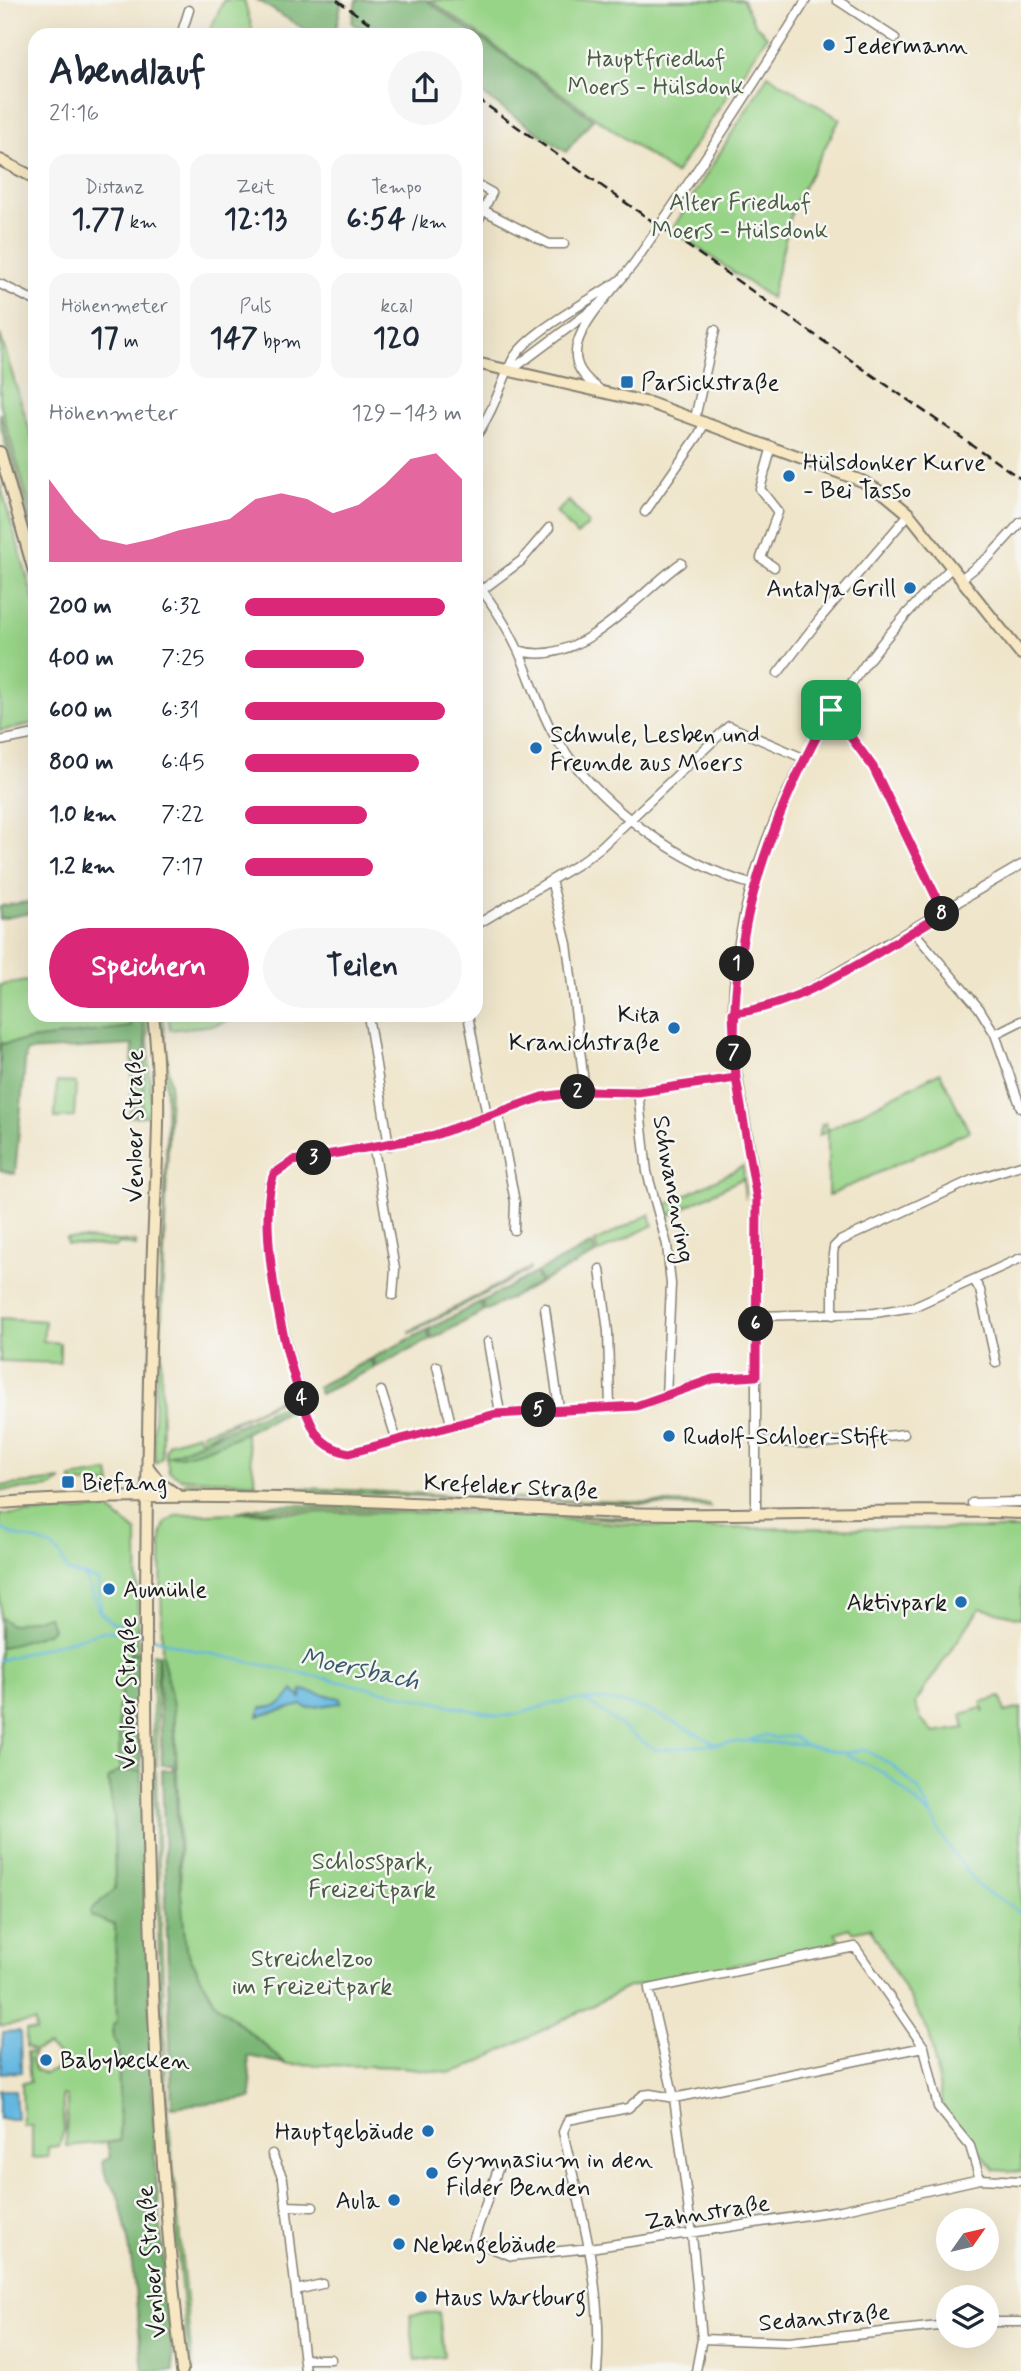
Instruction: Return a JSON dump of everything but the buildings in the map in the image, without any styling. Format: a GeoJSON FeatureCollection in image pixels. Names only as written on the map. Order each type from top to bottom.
{"type":"FeatureCollection","features":[{"type":"Feature","properties":{"kind":"main road"},"geometry":{"type":"LineString","coordinates":[[0,160],[28,174]]}},
{"type":"Feature","properties":{"kind":"main road"},"geometry":{"type":"LineString","coordinates":[[483,365],[601,391],[700,420],[862,481],[886,495],[909,514],[1021,654]]}},
{"type":"Feature","properties":{"kind":"main road"},"geometry":{"type":"LineString","coordinates":[[0,452],[28,550]]}},
{"type":"Feature","properties":{"kind":"main road","name":"Venloer Straße"},"geometry":{"type":"LineString","coordinates":[[154,1022],[159,1060],[160,1130],[153,1251],[147,1496],[147,1634],[155,2003],[167,2231],[183,2371]]}},
{"type":"Feature","properties":{"kind":"main road"},"geometry":{"type":"LineString","coordinates":[[148,1465],[160,1483],[178,1495]]}},
{"type":"Feature","properties":{"kind":"main road","name":"Krefelder Straße"},"geometry":{"type":"LineString","coordinates":[[0,1503],[178,1495],[756,1515],[973,1511],[1021,1513]]}},
{"type":"Feature","properties":{"kind":"street"},"geometry":{"type":"LineString","coordinates":[[601,391],[582,375],[575,353],[585,326],[624,277],[806,0]]}},
{"type":"Feature","properties":{"kind":"street"},"geometry":{"type":"LineString","coordinates":[[837,0],[895,38]]}},
{"type":"Feature","properties":{"kind":"street"},"geometry":{"type":"LineString","coordinates":[[183,28],[188,10]]}},
{"type":"Feature","properties":{"kind":"street"},"geometry":{"type":"LineString","coordinates":[[483,188],[492,193],[483,210],[549,244],[564,244]]}},
{"type":"Feature","properties":{"kind":"street"},"geometry":{"type":"LineString","coordinates":[[483,425],[492,411],[511,362],[539,334],[624,277]]}},
{"type":"Feature","properties":{"kind":"street"},"geometry":{"type":"LineString","coordinates":[[0,284],[28,298]]}},
{"type":"Feature","properties":{"kind":"street"},"geometry":{"type":"LineString","coordinates":[[509,371],[606,300]]}},
{"type":"Feature","properties":{"kind":"street"},"geometry":{"type":"LineString","coordinates":[[645,512],[698,436],[715,330]]}},
{"type":"Feature","properties":{"kind":"street"},"geometry":{"type":"LineString","coordinates":[[772,446],[760,489],[778,512],[761,558],[774,567]]}},
{"type":"Feature","properties":{"kind":"street"},"geometry":{"type":"LineString","coordinates":[[778,673],[822,616],[909,514]]}},
{"type":"Feature","properties":{"kind":"street"},"geometry":{"type":"LineString","coordinates":[[961,579],[990,556],[1021,522]]}},
{"type":"Feature","properties":{"kind":"street"},"geometry":{"type":"LineString","coordinates":[[483,584],[521,561],[550,528]]}},
{"type":"Feature","properties":{"kind":"street"},"geometry":{"type":"LineString","coordinates":[[518,650],[538,656],[587,638],[681,563]]}},
{"type":"Feature","properties":{"kind":"street"},"geometry":{"type":"LineString","coordinates":[[756,1515],[757,1199],[736,1078],[733,1013],[742,935],[754,885],[775,822],[803,758],[831,710],[869,658],[952,566]]}},
{"type":"Feature","properties":{"kind":"street"},"geometry":{"type":"LineString","coordinates":[[483,593],[518,650],[558,742],[597,789],[629,818],[698,863],[754,885]]}},
{"type":"Feature","properties":{"kind":"street"},"geometry":{"type":"LineString","coordinates":[[831,710],[873,767],[944,913]]}},
{"type":"Feature","properties":{"kind":"street"},"geometry":{"type":"LineString","coordinates":[[483,921],[601,847],[729,726],[803,758]]}},
{"type":"Feature","properties":{"kind":"street"},"geometry":{"type":"LineString","coordinates":[[0,741],[28,735]]}},
{"type":"Feature","properties":{"kind":"street"},"geometry":{"type":"LineString","coordinates":[[733,1013],[751,1011],[801,995],[944,913],[1021,865]]}},
{"type":"Feature","properties":{"kind":"street"},"geometry":{"type":"LineString","coordinates":[[551,880],[567,944],[585,1091]]}},
{"type":"Feature","properties":{"kind":"street"},"geometry":{"type":"LineString","coordinates":[[913,931],[967,992],[995,1034],[1021,1108]]}},
{"type":"Feature","properties":{"kind":"street"},"geometry":{"type":"LineString","coordinates":[[995,1034],[1021,1021]]}},
{"type":"Feature","properties":{"kind":"street"},"geometry":{"type":"LineString","coordinates":[[369,1022],[389,1146]]}},
{"type":"Feature","properties":{"kind":"street"},"geometry":{"type":"LineString","coordinates":[[469,1022],[487,1116]]}},
{"type":"Feature","properties":{"kind":"street"},"geometry":{"type":"LineString","coordinates":[[638,1092],[736,1078]]}},
{"type":"Feature","properties":{"kind":"street","name":"Schwanenring"},"geometry":{"type":"LineString","coordinates":[[666,1397],[671,1284],[667,1245],[647,1172],[638,1092],[585,1091],[542,1097],[432,1136],[374,1149],[293,1161],[281,1167],[271,1182],[269,1224],[289,1361],[316,1433],[334,1450],[349,1453],[500,1413],[636,1406],[666,1397],[713,1379],[756,1376]]}},
{"type":"Feature","properties":{"kind":"street"},"geometry":{"type":"LineString","coordinates":[[498,1112],[515,1202],[514,1230]]}},
{"type":"Feature","properties":{"kind":"street"},"geometry":{"type":"LineString","coordinates":[[374,1149],[395,1269],[393,1295]]}},
{"type":"Feature","properties":{"kind":"street"},"geometry":{"type":"LineString","coordinates":[[832,1315],[833,1254],[834,1247],[840,1241],[972,1180],[1021,1165]]}},
{"type":"Feature","properties":{"kind":"street"},"geometry":{"type":"LineString","coordinates":[[756,1316],[875,1313],[913,1307],[1021,1258]]}},
{"type":"Feature","properties":{"kind":"street"},"geometry":{"type":"LineString","coordinates":[[600,1269],[608,1332],[610,1408]]}},
{"type":"Feature","properties":{"kind":"street"},"geometry":{"type":"LineString","coordinates":[[974,1280],[980,1290],[996,1363]]}},
{"type":"Feature","properties":{"kind":"street"},"geometry":{"type":"LineString","coordinates":[[545,1308],[559,1409]]}},
{"type":"Feature","properties":{"kind":"street"},"geometry":{"type":"LineString","coordinates":[[488,1342],[500,1413]]}},
{"type":"Feature","properties":{"kind":"street"},"geometry":{"type":"LineString","coordinates":[[437,1366],[451,1424]]}},
{"type":"Feature","properties":{"kind":"street"},"geometry":{"type":"LineString","coordinates":[[381,1391],[397,1441]]}},
{"type":"Feature","properties":{"kind":"street"},"geometry":{"type":"LineString","coordinates":[[756,1441],[816,1444],[904,1434]]}},
{"type":"Feature","properties":{"kind":"street"},"geometry":{"type":"LineString","coordinates":[[972,1503],[1021,1502]]}},
{"type":"Feature","properties":{"kind":"street"},"geometry":{"type":"LineString","coordinates":[[696,2371],[702,2339],[692,2235],[674,2098],[649,1989],[855,1947],[924,2047],[939,2107],[970,2146],[980,2179]]}},
{"type":"Feature","properties":{"kind":"street"},"geometry":{"type":"LineString","coordinates":[[597,2371],[599,2319],[590,2248],[564,2125],[575,2117],[628,2108],[643,2095],[674,2098],[924,2047]]}},
{"type":"Feature","properties":{"kind":"street"},"geometry":{"type":"LineString","coordinates":[[272,2154],[283,2179],[305,2371]]}},
{"type":"Feature","properties":{"kind":"street","name":"Zahnstraße"},"geometry":{"type":"LineString","coordinates":[[498,2169],[473,2241],[512,2256],[692,2235],[841,2210],[980,2179],[1021,2182]]}},
{"type":"Feature","properties":{"kind":"street"},"geometry":{"type":"LineString","coordinates":[[286,2206],[313,2207]]}},
{"type":"Feature","properties":{"kind":"street"},"geometry":{"type":"LineString","coordinates":[[296,2290],[322,2284]]}},
{"type":"Feature","properties":{"kind":"street"},"geometry":{"type":"LineString","coordinates":[[999,2322],[1021,2322]]}},
{"type":"Feature","properties":{"kind":"street","name":"Sedanstraße"},"geometry":{"type":"LineString","coordinates":[[702,2339],[789,2342],[936,2326]]}},
{"type":"Feature","properties":{"kind":"street"},"geometry":{"type":"LineString","coordinates":[[304,2359],[331,2359]]}},
{"type":"Feature","properties":{"kind":"green space"},"geometry":{"type":"Polygon","coordinates":[[[224,0],[244,0],[252,28],[211,28],[224,0]]]}},
{"type":"Feature","properties":{"kind":"green space"},"geometry":{"type":"Polygon","coordinates":[[[257,0],[342,0],[336,28],[303,28],[257,0]]]}},
{"type":"Feature","properties":{"kind":"green space"},"geometry":{"type":"Polygon","coordinates":[[[356,0],[426,0],[465,28],[360,28],[352,23],[356,0]]]}},
{"type":"Feature","properties":{"kind":"green space","name":"Hauptfriedhof Moers - Hülsdonk"},"geometry":{"type":"Polygon","coordinates":[[[430,0],[743,0],[754,23],[767,36],[675,174],[483,38],[483,28],[469,28],[430,0]]]}},
{"type":"Feature","properties":{"kind":"green space"},"geometry":{"type":"Polygon","coordinates":[[[483,40],[593,119],[566,152],[483,95],[483,40]]]}},
{"type":"Feature","properties":{"kind":"green space","name":"Alter Friedhof Moers - Hülsdonk"},"geometry":{"type":"Polygon","coordinates":[[[768,75],[840,119],[793,207],[771,298],[672,230],[768,75]]]}},
{"type":"Feature","properties":{"kind":"green space"},"geometry":{"type":"Polygon","coordinates":[[[0,334],[28,425],[28,500],[0,403],[0,334]]]}},
{"type":"Feature","properties":{"kind":"green space"},"geometry":{"type":"Polygon","coordinates":[[[0,413],[28,511],[28,522],[0,424],[0,413]]]}},
{"type":"Feature","properties":{"kind":"green space"},"geometry":{"type":"Polygon","coordinates":[[[0,484],[28,580],[28,725],[0,731],[0,484]]]}},
{"type":"Feature","properties":{"kind":"green space"},"geometry":{"type":"Polygon","coordinates":[[[569,501],[589,524],[577,535],[556,512],[569,501]]]}},
{"type":"Feature","properties":{"kind":"green space"},"geometry":{"type":"Polygon","coordinates":[[[28,902],[28,913],[0,919],[0,906],[28,902]]]}},
{"type":"Feature","properties":{"kind":"green space"},"geometry":{"type":"Polygon","coordinates":[[[28,981],[28,1022],[130,1022],[131,1027],[0,1044],[0,985],[28,981]]]}},
{"type":"Feature","properties":{"kind":"green space"},"geometry":{"type":"Polygon","coordinates":[[[130,1022],[143,1022],[146,1044],[142,1114],[130,1114],[133,1045],[26,1051],[15,1174],[0,1170],[0,1044],[131,1027],[130,1022]]]}},
{"type":"Feature","properties":{"kind":"green space"},"geometry":{"type":"Polygon","coordinates":[[[143,1022],[147,1022],[151,1106],[146,1116],[126,1117],[142,1114],[146,1044],[143,1022]]]}},
{"type":"Feature","properties":{"kind":"green space"},"geometry":{"type":"Polygon","coordinates":[[[160,1022],[163,1022],[170,1084],[161,1338],[162,1458],[156,1463],[154,1412],[166,1145],[164,1058],[160,1022]]]}},
{"type":"Feature","properties":{"kind":"green space"},"geometry":{"type":"Polygon","coordinates":[[[169,1022],[224,1022],[215,1025],[170,1030],[169,1022]]]}},
{"type":"Feature","properties":{"kind":"green space"},"geometry":{"type":"Polygon","coordinates":[[[940,1072],[969,1131],[828,1196],[828,1131],[819,1135],[822,1124],[826,1123],[828,1130],[940,1072]]]}},
{"type":"Feature","properties":{"kind":"green space"},"geometry":{"type":"Polygon","coordinates":[[[57,1082],[76,1083],[74,1117],[55,1118],[57,1082]]]}},
{"type":"Feature","properties":{"kind":"green space"},"geometry":{"type":"Polygon","coordinates":[[[743,1166],[745,1199],[743,1178],[666,1217],[664,1206],[743,1166]]]}},
{"type":"Feature","properties":{"kind":"green space"},"geometry":{"type":"Polygon","coordinates":[[[650,1214],[653,1225],[598,1253],[595,1242],[650,1214]]]}},
{"type":"Feature","properties":{"kind":"green space"},"geometry":{"type":"Polygon","coordinates":[[[66,1238],[136,1242],[136,1246],[119,1243],[116,1247],[67,1244],[66,1238]]]}},
{"type":"Feature","properties":{"kind":"green space"},"geometry":{"type":"Polygon","coordinates":[[[592,1244],[596,1254],[541,1282],[537,1272],[592,1244]]]}},
{"type":"Feature","properties":{"kind":"green space"},"geometry":{"type":"Polygon","coordinates":[[[530,1270],[410,1333],[410,1331],[530,1270]]]}},
{"type":"Feature","properties":{"kind":"green space"},"geometry":{"type":"Polygon","coordinates":[[[535,1273],[540,1283],[485,1311],[482,1301],[535,1273]]]}},
{"type":"Feature","properties":{"kind":"green space"},"geometry":{"type":"Polygon","coordinates":[[[480,1302],[483,1312],[432,1339],[429,1329],[480,1302]]]}},
{"type":"Feature","properties":{"kind":"green space"},"geometry":{"type":"Polygon","coordinates":[[[0,1318],[45,1321],[43,1341],[60,1343],[60,1363],[0,1361],[0,1318]]]}},
{"type":"Feature","properties":{"kind":"green space"},"geometry":{"type":"Polygon","coordinates":[[[427,1330],[430,1340],[376,1367],[372,1358],[427,1330]]]}},
{"type":"Feature","properties":{"kind":"green space"},"geometry":{"type":"Polygon","coordinates":[[[370,1359],[374,1368],[320,1394],[317,1387],[370,1359]]]}},
{"type":"Feature","properties":{"kind":"green space"},"geometry":{"type":"Polygon","coordinates":[[[292,1392],[291,1395],[206,1437],[244,1427],[256,1483],[181,1478],[169,1471],[165,1452],[168,1443],[198,1434],[200,1439],[204,1438],[202,1433],[251,1414],[292,1392]]]}},
{"type":"Feature","properties":{"kind":"green space"},"geometry":{"type":"Polygon","coordinates":[[[295,1400],[297,1406],[233,1438],[196,1453],[169,1456],[295,1400]]]}},
{"type":"Feature","properties":{"kind":"green space"},"geometry":{"type":"Polygon","coordinates":[[[109,1472],[111,1485],[72,1483],[71,1478],[109,1472]]]}},
{"type":"Feature","properties":{"kind":"green space"},"geometry":{"type":"Polygon","coordinates":[[[62,1480],[51,1487],[0,1491],[0,1486],[62,1480]]]}},
{"type":"Feature","properties":{"kind":"green space"},"geometry":{"type":"Polygon","coordinates":[[[186,1482],[549,1500],[708,1504],[710,1507],[181,1487],[186,1482]]]}},
{"type":"Feature","properties":{"kind":"green space"},"geometry":{"type":"Polygon","coordinates":[[[272,1505],[412,1506],[710,1522],[710,1525],[471,1510],[283,1509],[236,1512],[272,1505]]]}},
{"type":"Feature","properties":{"kind":"green space"},"geometry":{"type":"Polygon","coordinates":[[[108,1509],[137,1532],[138,1654],[131,1651],[118,1709],[120,1765],[141,1766],[141,1771],[120,1770],[108,1779],[114,1817],[115,1889],[92,1916],[115,1925],[117,2021],[113,2025],[114,2040],[118,2044],[120,2141],[66,2146],[67,2096],[62,2095],[64,2130],[59,2146],[48,2147],[48,2157],[32,2158],[32,2126],[23,2126],[22,2083],[30,2082],[27,2052],[34,2053],[31,2059],[35,2070],[45,2074],[55,2070],[59,2056],[48,2046],[34,2051],[26,2047],[26,2030],[36,2031],[35,2022],[0,2026],[0,1515],[108,1509]]]}},
{"type":"Feature","properties":{"kind":"green space","name":"Schlosspark, Freizeitpark"},"geometry":{"type":"Polygon","coordinates":[[[270,1512],[485,1513],[677,1528],[1021,1529],[1021,1618],[980,1608],[915,1703],[921,1720],[934,1733],[965,1728],[962,1714],[981,1708],[984,1713],[981,1702],[1001,1697],[1005,1712],[1021,1708],[1021,2172],[995,2170],[944,2110],[929,2033],[870,1928],[852,1932],[849,1928],[835,1933],[841,1943],[629,1987],[467,2068],[448,2073],[402,2067],[286,2064],[214,2002],[186,1949],[182,1921],[176,1740],[173,1706],[162,1654],[161,1536],[165,1523],[176,1515],[270,1512]]]}},
{"type":"Feature","properties":{"kind":"green space"},"geometry":{"type":"Polygon","coordinates":[[[48,1616],[53,1628],[48,1633],[0,1648],[0,1617],[11,1625],[48,1616]]]}},
{"type":"Feature","properties":{"kind":"green space"},"geometry":{"type":"Polygon","coordinates":[[[131,1651],[138,1654],[141,1766],[120,1766],[118,1709],[131,1651]]]}},
{"type":"Feature","properties":{"kind":"green space"},"geometry":{"type":"Polygon","coordinates":[[[153,1654],[157,1654],[157,1766],[153,1765],[153,1654]]]}},
{"type":"Feature","properties":{"kind":"green space"},"geometry":{"type":"Polygon","coordinates":[[[158,1654],[162,1654],[173,1706],[179,1872],[186,1949],[214,2002],[286,2064],[248,2056],[252,2098],[172,2107],[162,1770],[173,1770],[172,1765],[162,1765],[158,1654]]]}},
{"type":"Feature","properties":{"kind":"green space"},"geometry":{"type":"Polygon","coordinates":[[[120,1770],[141,1771],[155,2165],[174,2371],[143,2371],[128,2241],[119,2199],[106,2176],[103,2161],[110,2158],[107,2143],[120,2141],[118,2044],[114,2040],[113,2025],[117,2021],[115,1925],[91,1916],[91,1910],[115,1889],[114,1817],[108,1779],[120,1770]]]}},
{"type":"Feature","properties":{"kind":"green space"},"geometry":{"type":"Polygon","coordinates":[[[153,1771],[156,1771],[167,2106],[193,2371],[190,2371],[186,2336],[164,2114],[153,1771]]]}},
{"type":"Feature","properties":{"kind":"green space"},"geometry":{"type":"Polygon","coordinates":[[[439,2312],[444,2357],[415,2361],[410,2315],[439,2312]]]}},
{"type":"Feature","properties":{"kind":"water"},"geometry":{"type":"Polygon","coordinates":[[[293,1690],[301,1698],[302,1690],[340,1698],[341,1703],[307,1708],[302,1705],[258,1716],[261,1708],[280,1704],[293,1690]]]}},
{"type":"Feature","properties":{"kind":"water"},"geometry":{"type":"Polygon","coordinates":[[[20,2031],[21,2072],[0,2073],[3,2032],[20,2031]]]}},
{"type":"Feature","properties":{"kind":"water"},"geometry":{"type":"Polygon","coordinates":[[[0,2090],[15,2090],[17,2119],[0,2119],[0,2090]]]}},
{"type":"Feature","properties":{"kind":"waterway"},"geometry":{"type":"LineString","coordinates":[[0,1527],[14,1535],[51,1547],[61,1556],[68,1572],[98,1580],[101,1613],[111,1622],[144,1635]]}},
{"type":"Feature","properties":{"kind":"waterway"},"geometry":{"type":"LineString","coordinates":[[85,1576],[99,1611]]}},
{"type":"Feature","properties":{"kind":"waterway"},"geometry":{"type":"LineString","coordinates":[[0,1660],[104,1631],[129,1631]]}},
{"type":"Feature","properties":{"kind":"waterway","name":"Moersbach"},"geometry":{"type":"LineString","coordinates":[[150,1637],[189,1649],[499,1716],[578,1700],[619,1702],[657,1714],[713,1743]]}},
{"type":"Feature","properties":{"kind":"waterway","name":"Moersbach"},"geometry":{"type":"LineString","coordinates":[[584,1701],[657,1750],[747,1741],[766,1735],[775,1738],[793,1736],[804,1745],[843,1753],[865,1750],[892,1765],[918,1789],[945,1842],[980,1888],[1021,1912]]}},
{"type":"Feature","properties":{"kind":"waterway","name":"Moersbach"},"geometry":{"type":"LineString","coordinates":[[750,1741],[802,1745]]}},
{"type":"Feature","properties":{"kind":"waterway","name":"Moersbach"},"geometry":{"type":"LineString","coordinates":[[846,1754],[886,1774],[930,1815]]}},
{"type":"Feature","properties":{"kind":"railway"},"geometry":{"type":"LineString","coordinates":[[337,0],[376,28]]}},
{"type":"Feature","properties":{"kind":"railway"},"geometry":{"type":"LineString","coordinates":[[483,103],[1021,479]]}},
{"type":"Feature","properties":{"kind":"place","name":"Jedermann"},"geometry":{"type":"Point","coordinates":[829,45]}},
{"type":"Feature","properties":{"kind":"place","name":"Parsickstraße"},"geometry":{"type":"Point","coordinates":[627,382]}},
{"type":"Feature","properties":{"kind":"place","name":"Hülsdonker Kurve - Bei Tasso"},"geometry":{"type":"Point","coordinates":[789,476]}},
{"type":"Feature","properties":{"kind":"place","name":"Antalya Grill"},"geometry":{"type":"Point","coordinates":[910,588]}},
{"type":"Feature","properties":{"kind":"place","name":"Schwule, Lesben und Freunde aus Moers"},"geometry":{"type":"Point","coordinates":[536,748]}},
{"type":"Feature","properties":{"kind":"place","name":"Kita Kranichstraße"},"geometry":{"type":"Point","coordinates":[674,1028]}},
{"type":"Feature","properties":{"kind":"place","name":"Rudolf-Schloer-Stift"},"geometry":{"type":"Point","coordinates":[669,1436]}},
{"type":"Feature","properties":{"kind":"place","name":"Biefang"},"geometry":{"type":"Point","coordinates":[68,1482]}},
{"type":"Feature","properties":{"kind":"place","name":"Aumühle"},"geometry":{"type":"Point","coordinates":[109,1589]}},
{"type":"Feature","properties":{"kind":"place","name":"Aktivpark"},"geometry":{"type":"Point","coordinates":[961,1602]}},
{"type":"Feature","properties":{"kind":"place","name":"Babybecken"},"geometry":{"type":"Point","coordinates":[46,2060]}},
{"type":"Feature","properties":{"kind":"place","name":"Hauptgebäude"},"geometry":{"type":"Point","coordinates":[428,2131]}},
{"type":"Feature","properties":{"kind":"place","name":"Gymnasium in den Filder Benden"},"geometry":{"type":"Point","coordinates":[432,2173]}},
{"type":"Feature","properties":{"kind":"place","name":"Aula"},"geometry":{"type":"Point","coordinates":[394,2200]}},
{"type":"Feature","properties":{"kind":"place","name":"Nebengebäude"},"geometry":{"type":"Point","coordinates":[399,2244]}},
{"type":"Feature","properties":{"kind":"place","name":"Haus Wartburg"},"geometry":{"type":"Point","coordinates":[421,2297]}},
{"type":"Feature","properties":{"kind":"route"},"geometry":{"type":"LineString","coordinates":[[831,710],[803,758],[775,822],[754,885],[742,935],[735,982],[733,1013],[736,1078],[638,1092],[585,1091],[542,1097],[432,1136],[374,1149],[293,1161],[274,1174],[269,1191],[269,1224],[282,1330],[299,1393],[316,1433],[334,1450],[349,1453],[496,1414],[636,1406],[713,1379],[756,1376],[757,1199],[736,1078],[734,1054],[733,1013],[751,1011],[801,995],[944,913],[873,767],[831,710]]}},
{"type":"Feature","properties":{"kind":"park label","name":"Streichelzoo im Freizeitpark"},"geometry":{"type":"Point","coordinates":[312,1972]}}]}
